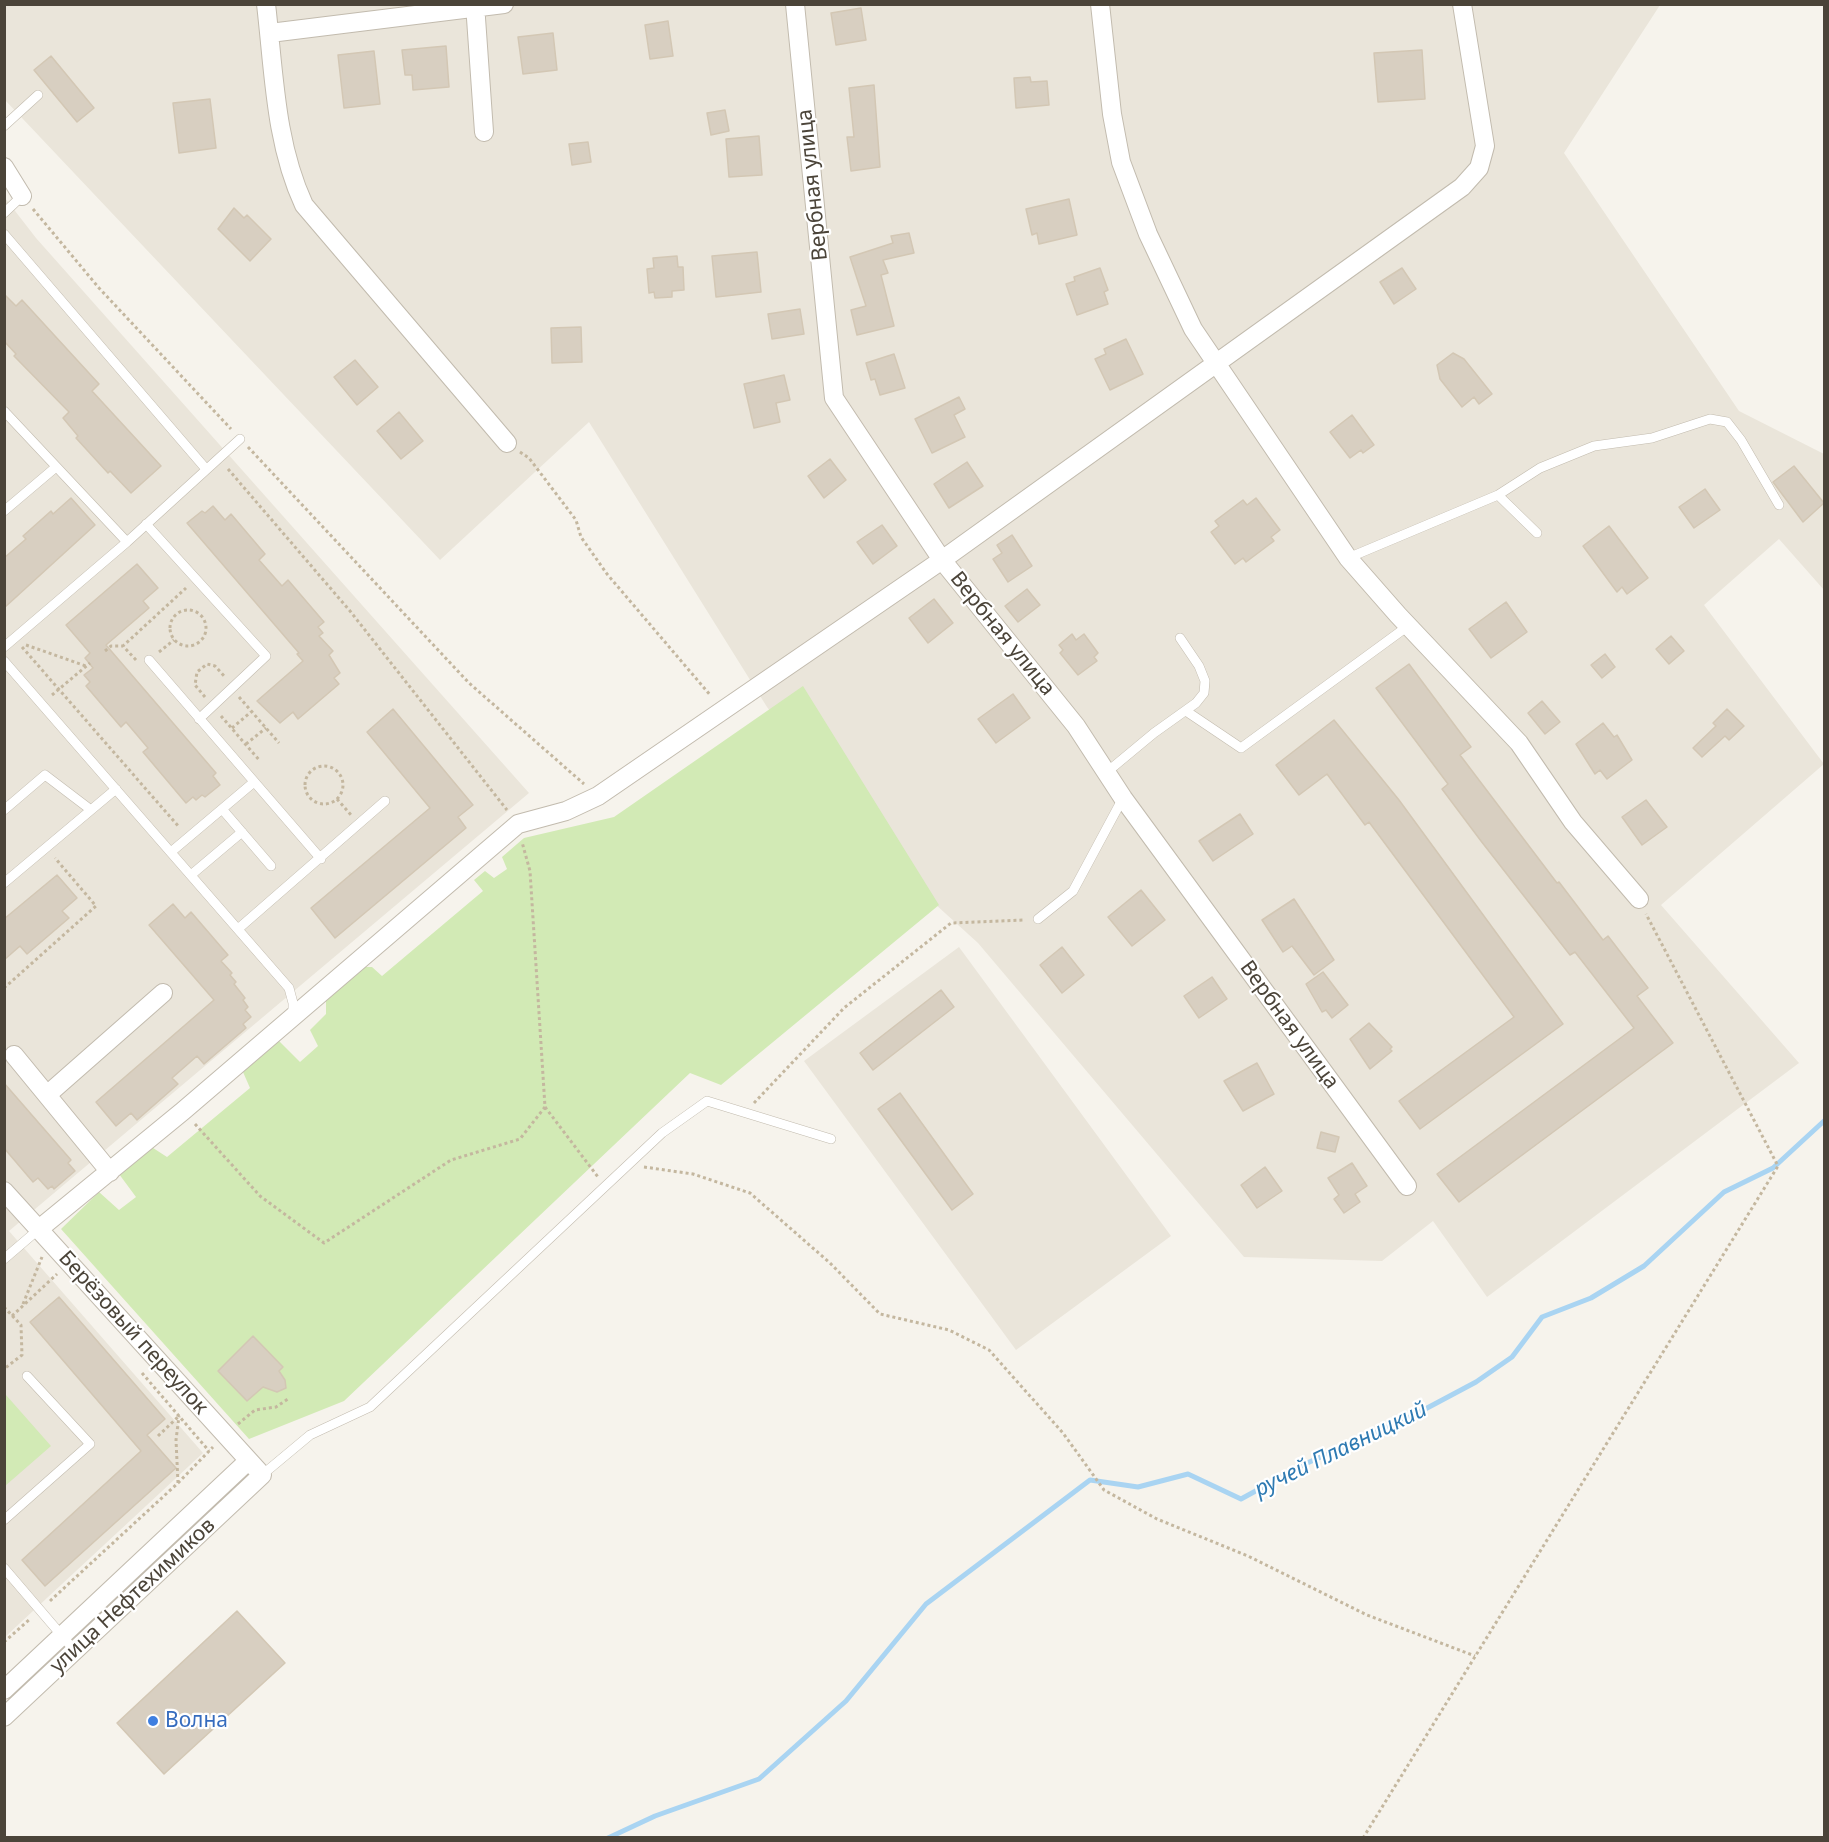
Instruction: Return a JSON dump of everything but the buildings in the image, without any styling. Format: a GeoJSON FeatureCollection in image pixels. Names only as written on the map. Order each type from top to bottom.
{"type":"FeatureCollection","features":[{"type":"Feature","properties":{"kind":"street"},"geometry":{"type":"LineString","coordinates":[[266,4],[279,118],[292,178],[304,205],[507,443]]}},
{"type":"Feature","properties":{"kind":"street"},"geometry":{"type":"LineString","coordinates":[[270,33],[504,4]]}},
{"type":"Feature","properties":{"kind":"street","name":"Вербная улица"},"geometry":{"type":"LineString","coordinates":[[795,4],[834,398],[942,560],[1076,726],[1123,798],[1407,1186]]}},
{"type":"Feature","properties":{"kind":"street"},"geometry":{"type":"LineString","coordinates":[[1100,4],[1112,114],[1121,162],[1148,234],[1193,329],[1348,558],[1408,626],[1519,743],[1573,822],[1639,899]]}},
{"type":"Feature","properties":{"kind":"street"},"geometry":{"type":"LineString","coordinates":[[39,1229],[183,1111],[518,824],[566,811],[598,796],[942,560],[1462,187],[1479,168],[1485,146],[1462,4]]}},
{"type":"Feature","properties":{"kind":"street"},"geometry":{"type":"LineString","coordinates":[[476,6],[484,132]]}},
{"type":"Feature","properties":{"kind":"street"},"geometry":{"type":"LineString","coordinates":[[4,167],[22,196]]}},
{"type":"Feature","properties":{"kind":"street"},"geometry":{"type":"LineString","coordinates":[[47,1095],[163,993]]}},
{"type":"Feature","properties":{"kind":"street"},"geometry":{"type":"LineString","coordinates":[[14,1055],[110,1172]]}},
{"type":"Feature","properties":{"kind":"street","name":"Берёзовый переулок"},"geometry":{"type":"LineString","coordinates":[[4,1191],[262,1475]]}},
{"type":"Feature","properties":{"kind":"street"},"geometry":{"type":"LineString","coordinates":[[4,1690],[248,1461]]}},
{"type":"Feature","properties":{"kind":"street","name":"улица Нефтехимиков"},"geometry":{"type":"LineString","coordinates":[[4,1717],[262,1475]]}},
{"type":"Feature","properties":{"kind":"lane"},"geometry":{"type":"LineString","coordinates":[[4,126],[38,95]]}},
{"type":"Feature","properties":{"kind":"lane"},"geometry":{"type":"LineString","coordinates":[[4,213],[22,196]]}},
{"type":"Feature","properties":{"kind":"lane"},"geometry":{"type":"LineString","coordinates":[[4,234],[206,469]]}},
{"type":"Feature","properties":{"kind":"lane"},"geometry":{"type":"LineString","coordinates":[[4,411],[127,542]]}},
{"type":"Feature","properties":{"kind":"lane"},"geometry":{"type":"LineString","coordinates":[[1348,558],[1498,495],[1540,468],[1594,446],[1652,438],[1710,419],[1727,422],[1741,440],[1779,505]]}},
{"type":"Feature","properties":{"kind":"lane"},"geometry":{"type":"LineString","coordinates":[[4,647],[127,542],[240,439]]}},
{"type":"Feature","properties":{"kind":"lane"},"geometry":{"type":"LineString","coordinates":[[4,511],[56,467]]}},
{"type":"Feature","properties":{"kind":"lane"},"geometry":{"type":"LineString","coordinates":[[1498,495],[1537,533]]}},
{"type":"Feature","properties":{"kind":"lane"},"geometry":{"type":"LineString","coordinates":[[146,524],[267,656],[199,718]]}},
{"type":"Feature","properties":{"kind":"lane"},"geometry":{"type":"LineString","coordinates":[[1185,711],[1241,748],[1408,626]]}},
{"type":"Feature","properties":{"kind":"lane"},"geometry":{"type":"LineString","coordinates":[[1107,772],[1185,711],[1204,693],[1205,681],[1199,666],[1180,638]]}},
{"type":"Feature","properties":{"kind":"lane"},"geometry":{"type":"LineString","coordinates":[[4,661],[289,988],[293,1003],[292,1018]]}},
{"type":"Feature","properties":{"kind":"lane"},"geometry":{"type":"LineString","coordinates":[[145,663],[199,718],[321,859]]}},
{"type":"Feature","properties":{"kind":"lane"},"geometry":{"type":"LineString","coordinates":[[4,810],[45,776],[91,810]]}},
{"type":"Feature","properties":{"kind":"lane"},"geometry":{"type":"LineString","coordinates":[[171,852],[254,782]]}},
{"type":"Feature","properties":{"kind":"lane"},"geometry":{"type":"LineString","coordinates":[[4,883],[116,789]]}},
{"type":"Feature","properties":{"kind":"lane"},"geometry":{"type":"LineString","coordinates":[[1038,919],[1073,891],[1123,798]]}},
{"type":"Feature","properties":{"kind":"lane"},"geometry":{"type":"LineString","coordinates":[[238,929],[385,801]]}},
{"type":"Feature","properties":{"kind":"lane"},"geometry":{"type":"LineString","coordinates":[[222,809],[271,866]]}},
{"type":"Feature","properties":{"kind":"lane"},"geometry":{"type":"LineString","coordinates":[[191,875],[242,832]]}},
{"type":"Feature","properties":{"kind":"lane"},"geometry":{"type":"LineString","coordinates":[[262,1475],[310,1435],[370,1407],[662,1133],[707,1101],[831,1139]]}},
{"type":"Feature","properties":{"kind":"lane"},"geometry":{"type":"LineString","coordinates":[[4,1259],[39,1229]]}},
{"type":"Feature","properties":{"kind":"lane"},"geometry":{"type":"LineString","coordinates":[[4,1520],[90,1444],[27,1376]]}},
{"type":"Feature","properties":{"kind":"lane"},"geometry":{"type":"LineString","coordinates":[[4,1568],[75,1651]]}},
{"type":"Feature","properties":{"kind":"path"},"geometry":{"type":"LineString","coordinates":[[22,196],[99,288],[469,683],[598,796]]}},
{"type":"Feature","properties":{"kind":"path"},"geometry":{"type":"LineString","coordinates":[[507,443],[529,458],[576,520],[581,537],[607,574],[722,709]]}},
{"type":"Feature","properties":{"kind":"path"},"geometry":{"type":"LineString","coordinates":[[219,458],[350,611],[518,824],[530,871],[545,1107],[604,1186]]}},
{"type":"Feature","properties":{"kind":"path"},"geometry":{"type":"LineString","coordinates":[[123,646],[196,579]]}},
{"type":"Feature","properties":{"kind":"path"},"geometry":{"type":"LineString","coordinates":[[189,609],[201,615],[206,628],[200,641],[187,646],[174,640],[169,627],[175,614],[189,609]]}},
{"type":"Feature","properties":{"kind":"path"},"geometry":{"type":"LineString","coordinates":[[15,639],[88,664],[42,704]]}},
{"type":"Feature","properties":{"kind":"path"},"geometry":{"type":"LineString","coordinates":[[15,639],[189,838]]}},
{"type":"Feature","properties":{"kind":"path"},"geometry":{"type":"LineString","coordinates":[[105,651],[111,646],[123,646],[145,663]]}},
{"type":"Feature","properties":{"kind":"path"},"geometry":{"type":"LineString","coordinates":[[232,728],[252,712]]}},
{"type":"Feature","properties":{"kind":"path"},"geometry":{"type":"LineString","coordinates":[[246,744],[266,728]]}},
{"type":"Feature","properties":{"kind":"path"},"geometry":{"type":"LineString","coordinates":[[324,766],[338,772],[343,785],[337,799],[323,804],[310,798],[305,784],[311,771],[324,766]]}},
{"type":"Feature","properties":{"kind":"path"},"geometry":{"type":"LineString","coordinates":[[337,799],[359,824]]}},
{"type":"Feature","properties":{"kind":"path"},"geometry":{"type":"LineString","coordinates":[[4,988],[96,906],[46,848]]}},
{"type":"Feature","properties":{"kind":"path"},"geometry":{"type":"LineString","coordinates":[[1363,1838],[1778,1166],[1639,899]]}},
{"type":"Feature","properties":{"kind":"path"},"geometry":{"type":"LineString","coordinates":[[745,1113],[844,1008],[951,923],[1038,919]]}},
{"type":"Feature","properties":{"kind":"path"},"geometry":{"type":"LineString","coordinates":[[183,1111],[260,1196],[324,1243],[451,1160],[520,1139],[545,1107]]}},
{"type":"Feature","properties":{"kind":"path"},"geometry":{"type":"LineString","coordinates":[[628,1164],[693,1174],[750,1193],[830,1263],[880,1314],[949,1330],[989,1350],[1063,1433],[1104,1490],[1157,1520],[1248,1556],[1367,1615],[1475,1656]]}},
{"type":"Feature","properties":{"kind":"path"},"geometry":{"type":"LineString","coordinates":[[22,1306],[43,1256]]}},
{"type":"Feature","properties":{"kind":"path"},"geometry":{"type":"LineString","coordinates":[[12,1316],[58,1273]]}},
{"type":"Feature","properties":{"kind":"path"},"geometry":{"type":"LineString","coordinates":[[4,1307],[21,1325],[22,1355],[4,1370]]}},
{"type":"Feature","properties":{"kind":"path"},"geometry":{"type":"LineString","coordinates":[[4,1642],[178,1483],[225,1435],[255,1410],[276,1407],[288,1399]]}},
{"type":"Feature","properties":{"kind":"path"},"geometry":{"type":"LineString","coordinates":[[158,1436],[195,1401]]}},
{"type":"Feature","properties":{"kind":"path"},"geometry":{"type":"LineString","coordinates":[[178,1483],[176,1440],[179,1416]]}},
{"type":"Feature","properties":{"kind":"shaded area"},"geometry":{"type":"Polygon","coordinates":[[[4,5],[1660,5],[1564,153],[1739,411],[1824,454],[1824,590],[1779,539],[1704,605],[1824,764],[1661,905],[1799,1063],[1487,1297],[1433,1221],[1382,1261],[1244,1257],[978,943],[880,854],[767,707],[589,422],[440,560],[5,100],[4,5]]]}},
{"type":"Feature","properties":{"kind":"shaded area"},"geometry":{"type":"Polygon","coordinates":[[[5,198],[36,238],[529,793],[9,1231],[203,1453],[5,1637],[5,198]]]}},
{"type":"Feature","properties":{"kind":"shaded area"},"geometry":{"type":"Polygon","coordinates":[[[959,947],[1171,1236],[1016,1350],[804,1061],[959,947]]]}},
{"type":"Feature","properties":{"kind":"green space"},"geometry":{"type":"Polygon","coordinates":[[[803,686],[939,905],[721,1085],[690,1073],[344,1401],[249,1439],[61,1229],[99,1192],[119,1210],[136,1197],[119,1174],[150,1146],[167,1157],[250,1088],[243,1072],[279,1041],[300,1062],[318,1046],[310,1030],[326,1014],[326,996],[359,967],[372,967],[382,976],[483,891],[474,880],[485,871],[494,878],[507,869],[502,857],[524,838],[614,817],[803,686]]]}},
{"type":"Feature","properties":{"kind":"green space"},"geometry":{"type":"Polygon","coordinates":[[[6,1395],[51,1446],[5,1486],[4,1396],[6,1395]]]}},
{"type":"Feature","properties":{"kind":"waterway","name":"ручей Плавницкий"},"geometry":{"type":"LineString","coordinates":[[608,1838],[655,1816],[759,1779],[846,1701],[926,1604],[1090,1480],[1138,1487],[1188,1474],[1241,1499],[1305,1464],[1414,1415],[1476,1382],[1512,1357],[1542,1317],[1591,1298],[1644,1266],[1724,1192],[1773,1168],[1824,1121]]}},
{"type":"Feature","properties":{"kind":"place","name":"Волна"},"geometry":{"type":"Point","coordinates":[153,1721]}}]}
